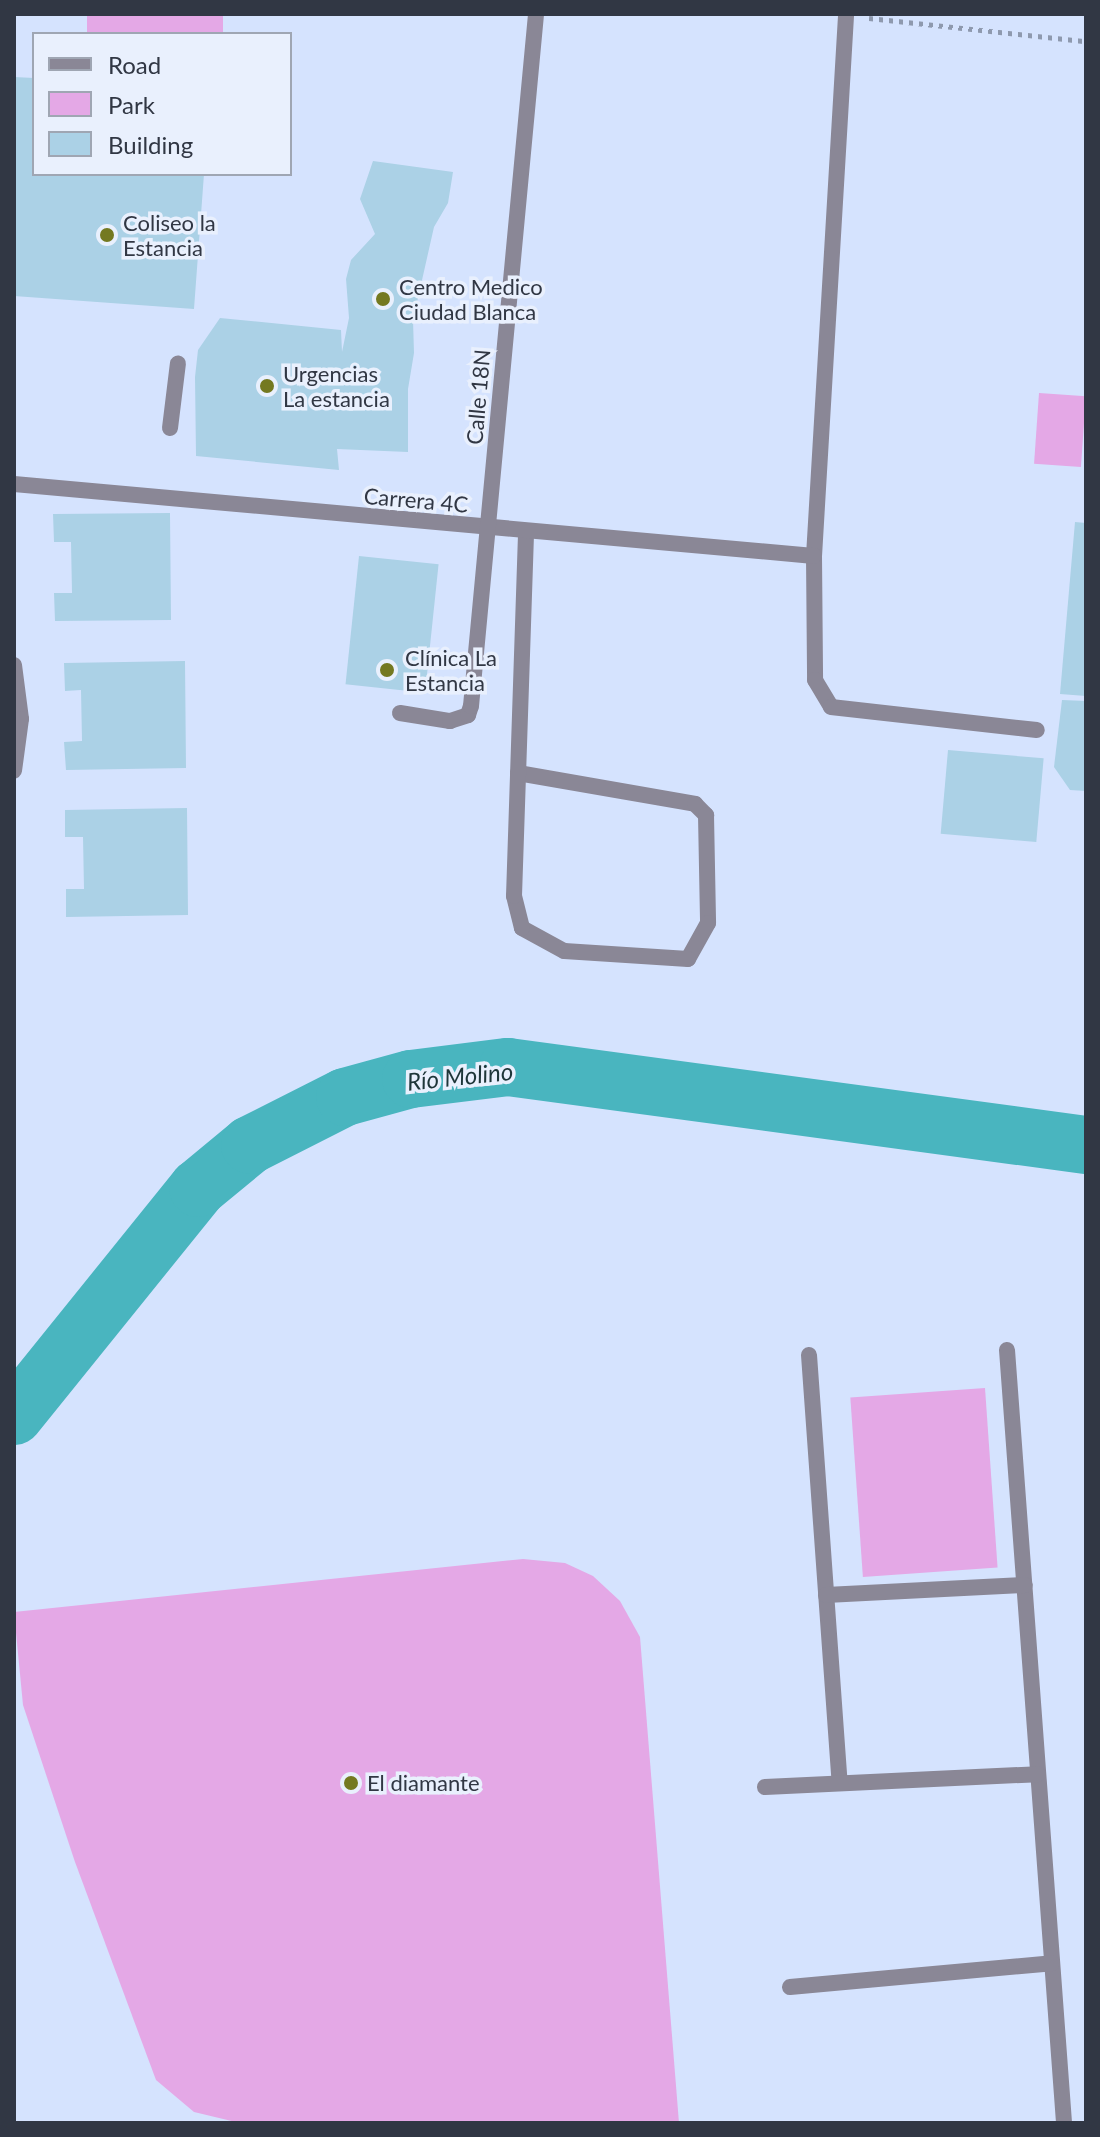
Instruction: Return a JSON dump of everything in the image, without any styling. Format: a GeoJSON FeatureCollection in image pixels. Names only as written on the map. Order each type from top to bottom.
{"type":"FeatureCollection","features":[{"type":"Feature","properties":{"kind":"street","name":"Calle 18N"},"geometry":{"type":"LineString","coordinates":[[400,713],[450,721],[468,715],[489,529],[536,14]]}},
{"type":"Feature","properties":{"kind":"street"},"geometry":{"type":"LineString","coordinates":[[846,16],[814,556],[815,680],[831,707],[1037,730]]}},
{"type":"Feature","properties":{"kind":"street"},"geometry":{"type":"LineString","coordinates":[[170,428],[178,363]]}},
{"type":"Feature","properties":{"kind":"street","name":"Carrera 4C"},"geometry":{"type":"LineString","coordinates":[[14,484],[814,556]]}},
{"type":"Feature","properties":{"kind":"street"},"geometry":{"type":"LineString","coordinates":[[518,773],[695,804],[706,815],[708,923],[688,959],[564,951],[522,928],[514,896],[518,773],[526,532]]}},
{"type":"Feature","properties":{"kind":"street"},"geometry":{"type":"LineString","coordinates":[[14,665],[21,719],[14,771]]}},
{"type":"Feature","properties":{"kind":"street"},"geometry":{"type":"LineString","coordinates":[[1007,1350],[1064,2123]]}},
{"type":"Feature","properties":{"kind":"street"},"geometry":{"type":"LineString","coordinates":[[809,1355],[840,1783]]}},
{"type":"Feature","properties":{"kind":"street"},"geometry":{"type":"LineString","coordinates":[[826,1595],[1025,1585]]}},
{"type":"Feature","properties":{"kind":"street"},"geometry":{"type":"LineString","coordinates":[[765,1787],[1038,1774]]}},
{"type":"Feature","properties":{"kind":"street"},"geometry":{"type":"LineString","coordinates":[[790,1987],[1052,1963]]}},
{"type":"Feature","properties":{"kind":"path"},"geometry":{"type":"LineString","coordinates":[[846,16],[1086,41]]}},
{"type":"Feature","properties":{"kind":"green space"},"geometry":{"type":"Polygon","coordinates":[[[87,14],[223,14],[223,32],[87,32],[87,14]]]}},
{"type":"Feature","properties":{"kind":"green space"},"geometry":{"type":"Polygon","coordinates":[[[1039,393],[1086,396],[1081,467],[1034,464],[1039,393]]]}},
{"type":"Feature","properties":{"kind":"green space"},"geometry":{"type":"Polygon","coordinates":[[[985,1388],[998,1568],[863,1577],[850,1397],[985,1388]]]}},
{"type":"Feature","properties":{"kind":"green space","name":"El diamante"},"geometry":{"type":"Polygon","coordinates":[[[523,1559],[565,1563],[593,1576],[620,1601],[640,1637],[679,2123],[240,2123],[194,2112],[156,2080],[75,1862],[23,1705],[14,1612],[523,1559]]]}},
{"type":"Feature","properties":{"kind":"building","name":"Coliseo la Estancia"},"geometry":{"type":"Polygon","coordinates":[[[14,77],[32,78],[32,176],[204,176],[194,309],[14,296],[14,77]]]}},
{"type":"Feature","properties":{"kind":"building"},"geometry":{"type":"Polygon","coordinates":[[[373,161],[453,172],[448,203],[434,227],[413,320],[408,452],[337,449],[339,470],[196,456],[195,377],[198,350],[220,318],[341,330],[342,352],[349,318],[346,279],[351,260],[375,234],[360,199],[373,161]]]}},
{"type":"Feature","properties":{"kind":"building"},"geometry":{"type":"Polygon","coordinates":[[[170,513],[171,620],[55,621],[54,593],[72,593],[71,542],[54,542],[53,514],[170,513]]]}},
{"type":"Feature","properties":{"kind":"building"},"geometry":{"type":"Polygon","coordinates":[[[1075,522],[1086,523],[1086,696],[1060,694],[1075,522]]]}},
{"type":"Feature","properties":{"kind":"building"},"geometry":{"type":"Polygon","coordinates":[[[359,556],[439,564],[425,693],[346,684],[359,556]]]}},
{"type":"Feature","properties":{"kind":"building"},"geometry":{"type":"Polygon","coordinates":[[[185,661],[186,768],[66,770],[64,742],[82,741],[81,690],[65,691],[64,663],[185,661]]]}},
{"type":"Feature","properties":{"kind":"building"},"geometry":{"type":"Polygon","coordinates":[[[1062,700],[1086,701],[1086,791],[1070,790],[1054,767],[1062,700]]]}},
{"type":"Feature","properties":{"kind":"building"},"geometry":{"type":"Polygon","coordinates":[[[948,750],[1044,758],[1036,842],[941,834],[948,750]]]}},
{"type":"Feature","properties":{"kind":"building"},"geometry":{"type":"Polygon","coordinates":[[[187,808],[188,915],[66,917],[66,889],[84,889],[83,837],[65,837],[65,810],[187,808]]]}},
{"type":"Feature","properties":{"kind":"waterway","name":"Río Molino"},"geometry":{"type":"LineString","coordinates":[[14,1416],[198,1188],[250,1145],[345,1097],[411,1079],[508,1067],[1086,1145]]}},
{"type":"Feature","properties":{"kind":"place","name":"Coliseo la Estancia"},"geometry":{"type":"Point","coordinates":[107,235]}},
{"type":"Feature","properties":{"kind":"place","name":"Centro Medico Ciudad Blanca"},"geometry":{"type":"Point","coordinates":[383,299]}},
{"type":"Feature","properties":{"kind":"place","name":"Urgencias La estancia"},"geometry":{"type":"Point","coordinates":[267,386]}},
{"type":"Feature","properties":{"kind":"place","name":"Clínica La Estancia"},"geometry":{"type":"Point","coordinates":[387,670]}},
{"type":"Feature","properties":{"kind":"place","name":"El diamante"},"geometry":{"type":"Point","coordinates":[351,1783]}}]}
